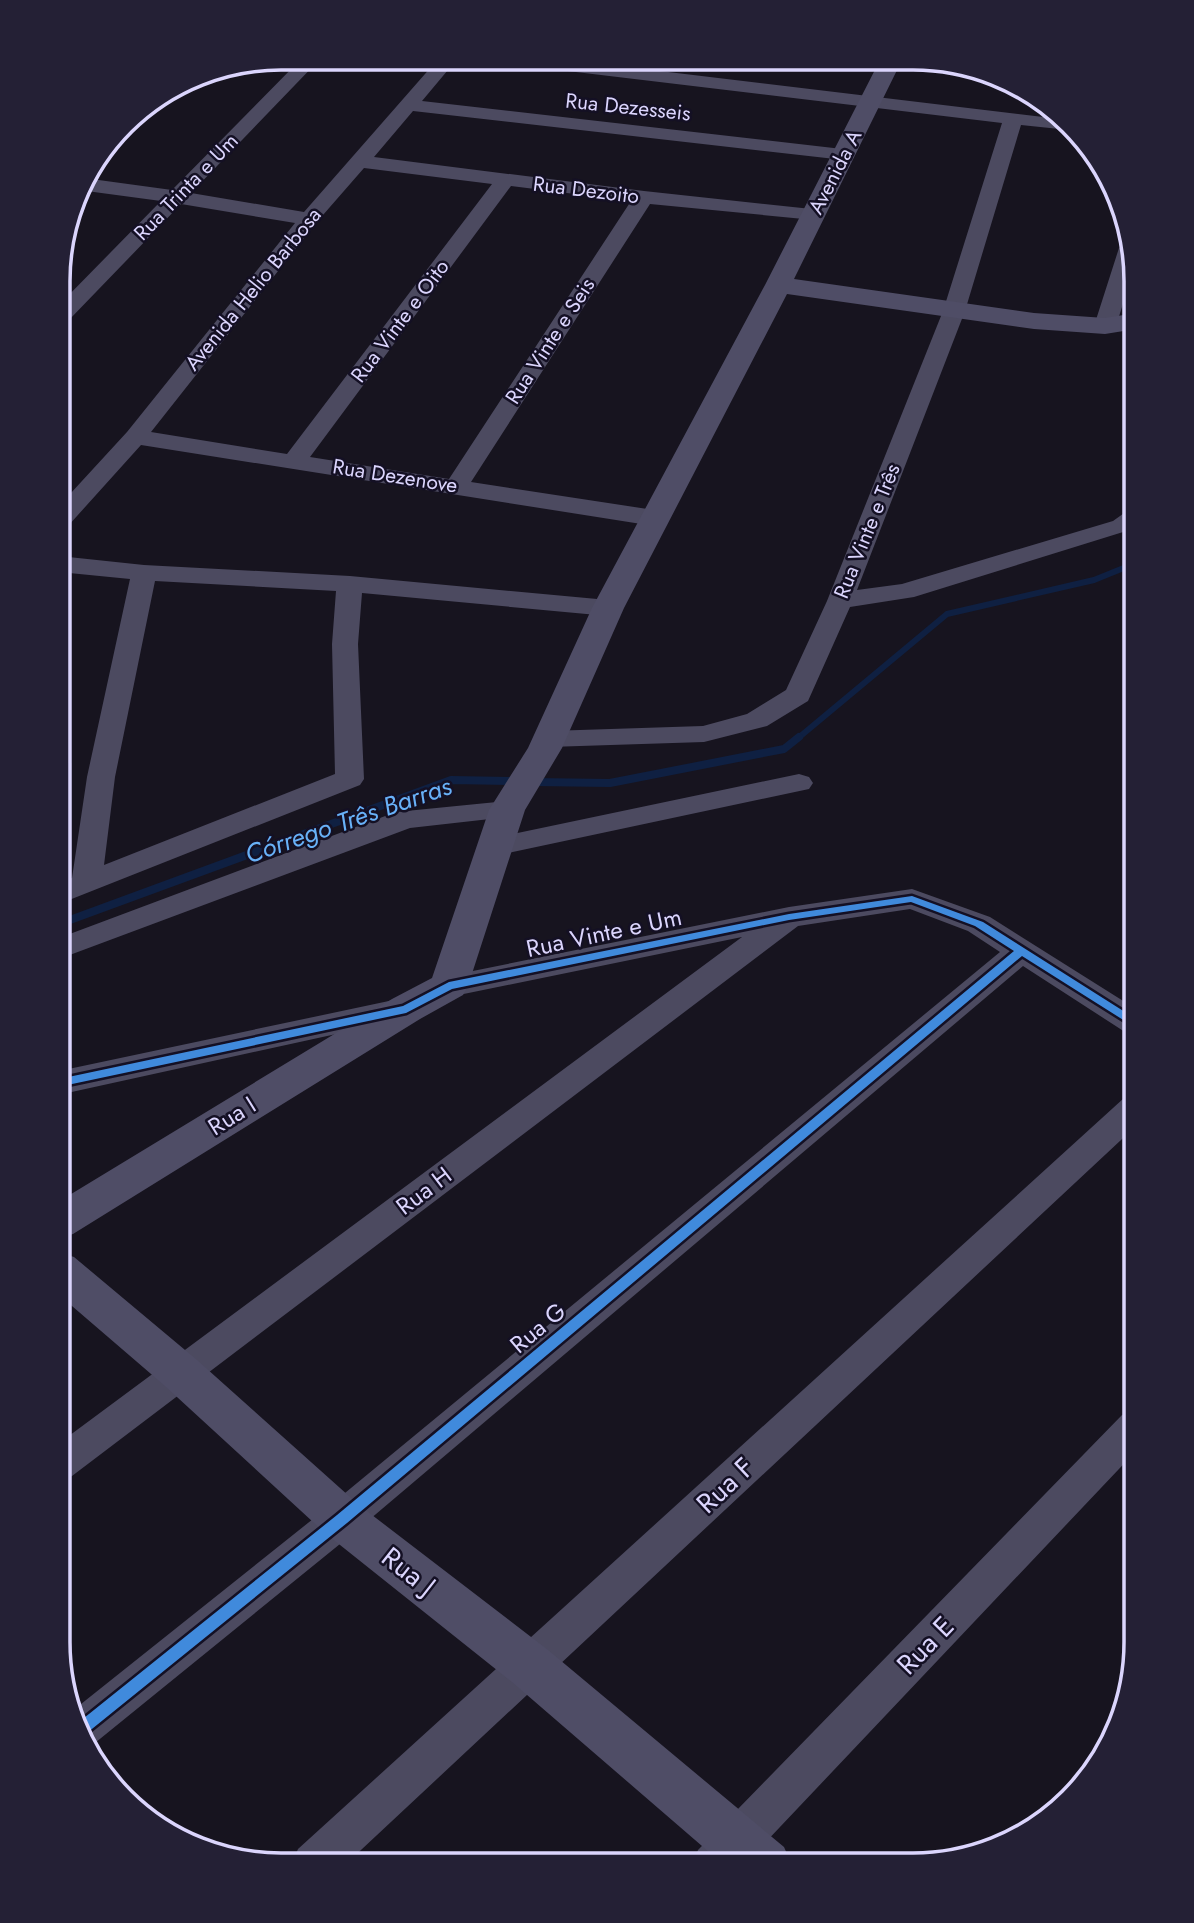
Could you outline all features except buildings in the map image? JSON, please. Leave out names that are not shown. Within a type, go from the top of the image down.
[{"type":"street","name":"Rua Trinta e Um","points":[[70,306],[300,70]]},
{"type":"street","name":"Avenida Helio Barbosa","points":[[70,505],[135,437],[309,219],[439,70]]},
{"type":"street","points":[[607,70],[1053,124]]},
{"type":"street","name":"Avenida A","points":[[778,285],[886,70]]},
{"type":"street","name":"Rua Dezesseis","points":[[408,105],[844,155]]},
{"type":"street","name":"Rua Vinte e Três","points":[[547,744],[704,734],[757,720],[798,695],[840,601],[954,311],[1013,120]]},
{"type":"street","name":"Rua Dezoito","points":[[359,161],[505,181],[814,214]]},
{"type":"street","name":"Rua Vinte e Oito","points":[[295,460],[505,181]]},
{"type":"street","points":[[93,186],[309,219]]},
{"type":"street","name":"Rua Vinte e Seis","points":[[456,486],[644,197]]},
{"type":"street","points":[[1105,326],[1124,267]]},
{"type":"street","points":[[449,986],[494,847],[513,801],[547,744],[608,608],[778,285],[1034,321],[1105,326],[1124,323]]},
{"type":"street","name":"Rua Dezenove","points":[[135,437],[654,518]]},
{"type":"street","points":[[840,601],[905,591],[1124,525]]},
{"type":"street","points":[[70,565],[145,573],[350,584],[608,608]]},
{"type":"street","points":[[86,883],[101,777],[145,573]]},
{"type":"street","points":[[70,890],[350,779],[345,644],[350,584]]},
{"type":"street","points":[[494,847],[799,783]]},
{"type":"street","points":[[70,945],[406,819],[513,801]]},
{"type":"street","name":"Rua Vinte e Um","points":[[70,1080],[407,1009],[449,986],[789,917],[912,899],[979,924],[1124,1016]]},
{"type":"street","name":"Rua H","points":[[70,1456],[789,917]]},
{"type":"street","name":"Rua G","points":[[87,1725],[342,1519],[1021,951]]},
{"type":"street","name":"Rua I","points":[[70,1216],[407,1009]]},
{"type":"street","name":"Rua F","points":[[326,1853],[1124,1117]]},
{"type":"street","name":"Rua J","points":[[70,1279],[181,1373],[342,1519],[530,1666],[736,1853]]},
{"type":"street","name":"Rua E","points":[[742,1853],[1124,1439]]},
{"type":"waterway","name":"Córrego Três Barras","points":[[797,739],[947,614],[1094,580],[1124,568]]},
{"type":"waterway","name":"Córrego Três Barras","points":[[533,782],[610,783],[784,749],[799,737]]},
{"type":"waterway","name":"Córrego Três Barras","points":[[70,920],[451,780],[517,781]]},
{"type":"cycle path","points":[[70,1080],[406,1009],[449,986],[789,917],[912,899],[979,924],[1124,1016]]},
{"type":"cycle path","points":[[87,1725],[342,1519],[1021,951]]}]
